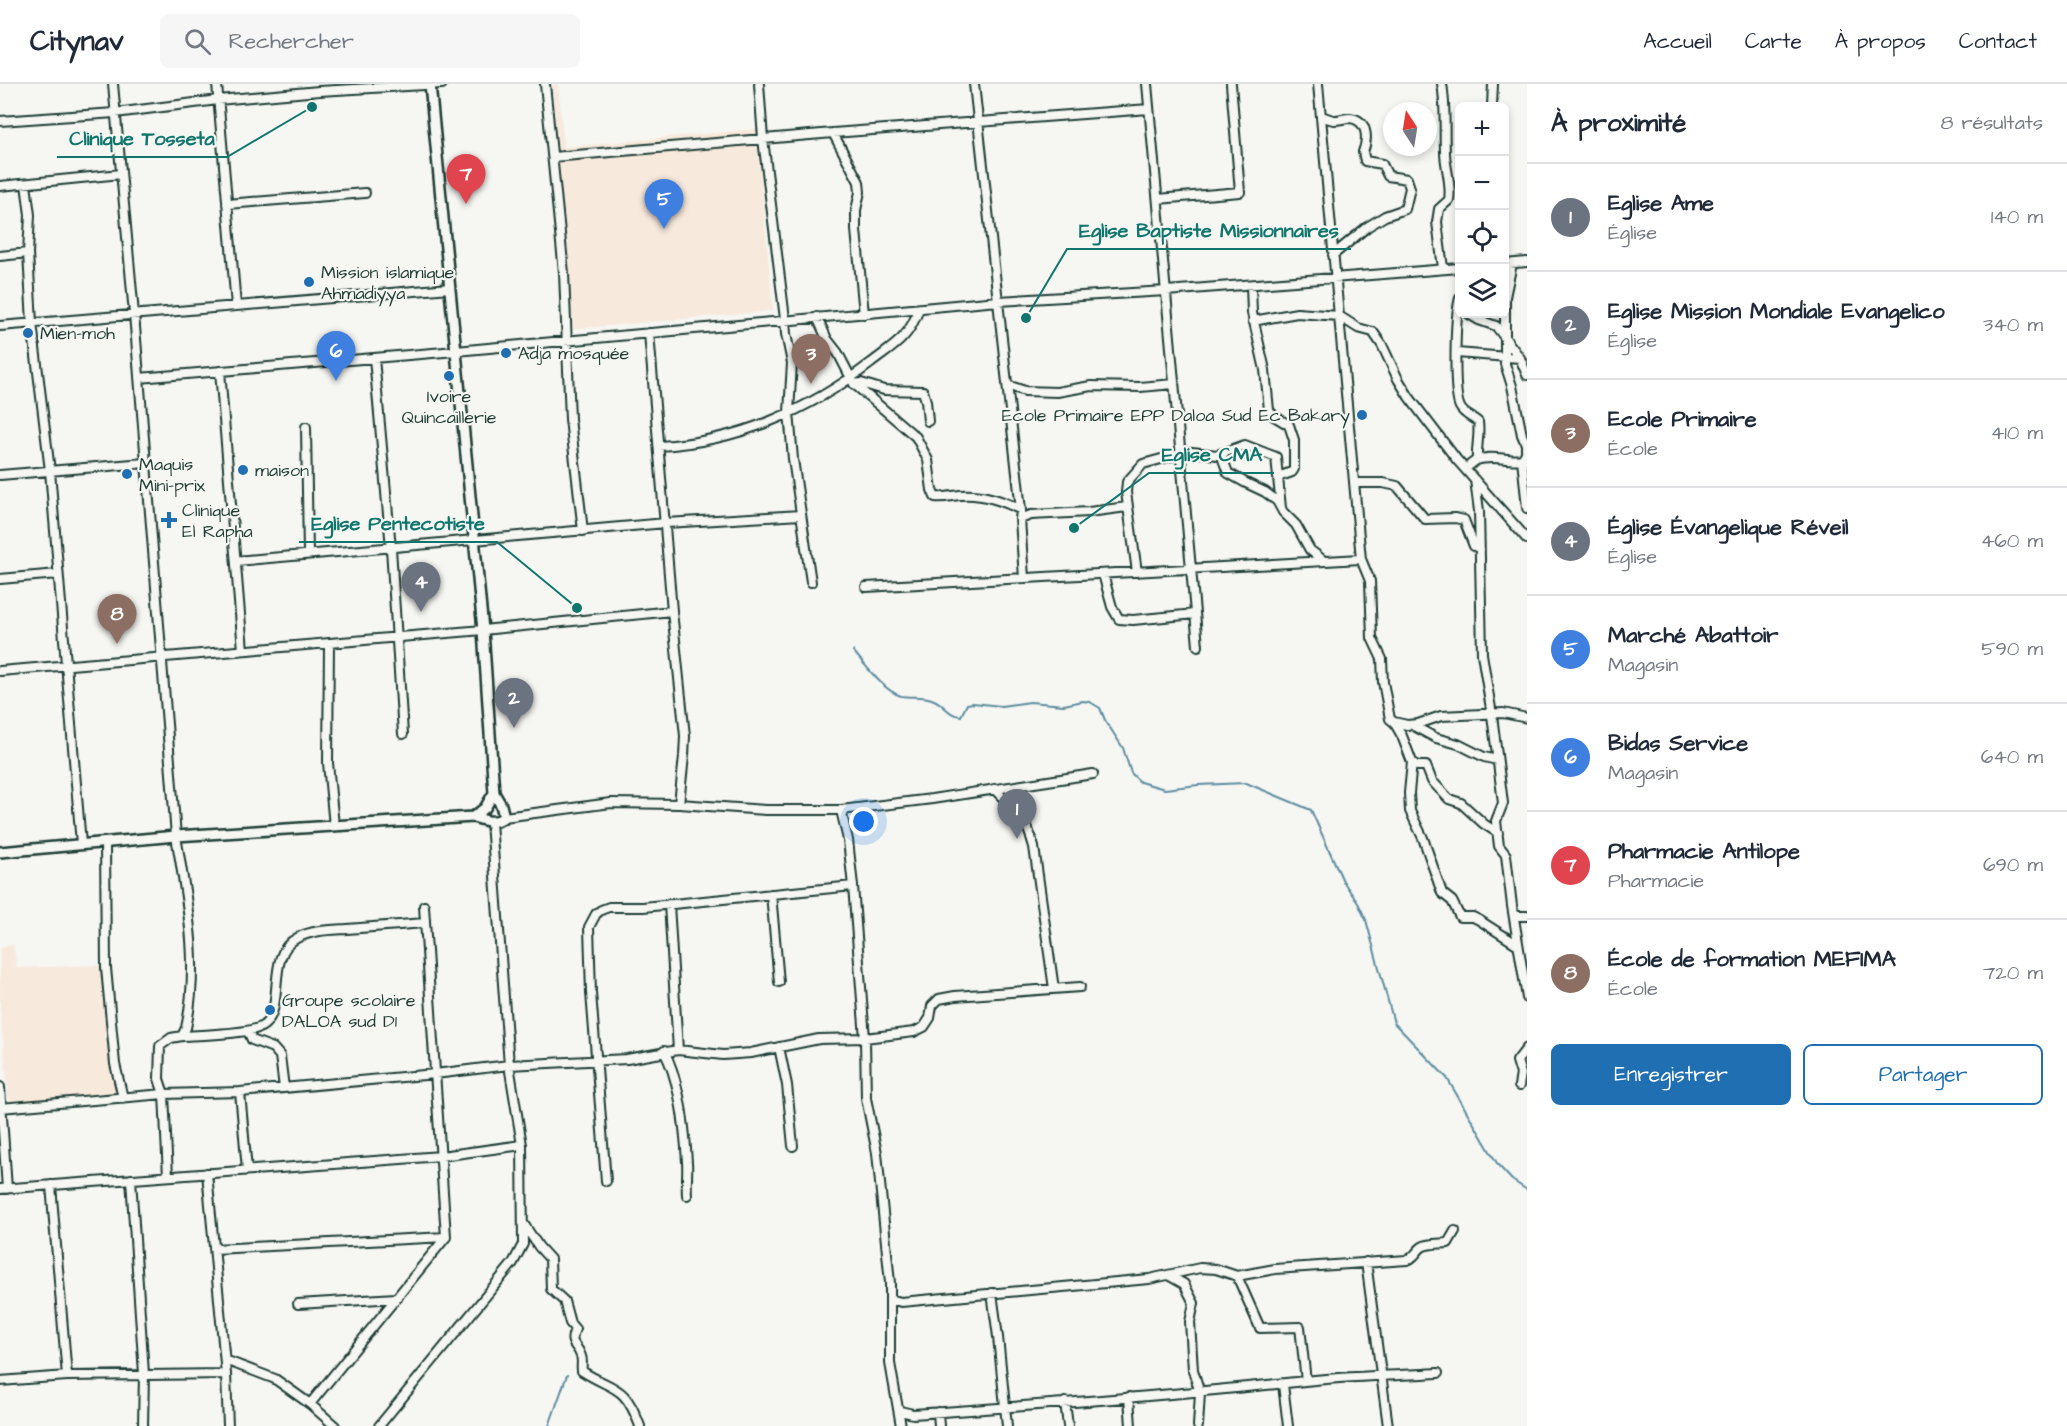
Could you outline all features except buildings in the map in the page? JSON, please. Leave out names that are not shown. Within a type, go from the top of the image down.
[{"type":"street","points":[[114,84],[176,836],[188,910],[194,973],[189,1014],[182,1036]]},
{"type":"street","points":[[217,84],[236,306]]},
{"type":"street","points":[[0,121],[115,113],[319,88],[442,84]]},
{"type":"street","points":[[545,84],[564,273],[570,419],[584,531]]},
{"type":"street","points":[[759,84],[763,139],[786,334],[792,363],[789,412],[811,582]]},
{"type":"street","points":[[974,84],[1021,510],[1024,578]]},
{"type":"street","points":[[1147,84],[1198,646]]},
{"type":"street","points":[[1158,199],[1240,192],[1231,84]]},
{"type":"street","points":[[1318,84],[1361,559],[1370,581],[1372,638],[1382,659],[1389,714],[1400,730],[1412,762],[1410,812],[1423,838],[1442,893],[1452,901],[1460,917],[1473,917],[1518,945]]},
{"type":"street","points":[[1442,84],[1445,100],[1445,160],[1450,189],[1449,200],[1440,209],[1437,222],[1443,268]]},
{"type":"street","points":[[1492,102],[1493,84]]},
{"type":"street","points":[[430,85],[483,630],[494,793],[501,805],[504,817]]},
{"type":"street","points":[[553,157],[1149,109]]},
{"type":"street","points":[[1321,116],[1334,120],[1350,118],[1359,120],[1366,139],[1363,152],[1365,161],[1382,164],[1388,176],[1407,179],[1410,188],[1406,209],[1377,221],[1334,255]]},
{"type":"street","points":[[833,133],[859,182],[856,230],[864,314]]},
{"type":"street","points":[[0,186],[121,174]]},
{"type":"street","points":[[26,184],[30,215],[28,253],[32,323],[50,471],[81,844]]},
{"type":"street","points":[[227,204],[365,193]]},
{"type":"street","points":[[0,256],[28,253]]},
{"type":"street","points":[[1509,264],[1527,262]]},
{"type":"street","points":[[139,378],[998,301],[1251,285],[1455,268]]},
{"type":"street","points":[[1251,285],[1253,321],[1265,370],[1269,411],[1289,425],[1294,440],[1294,468],[1292,472],[1278,477]]},
{"type":"street","points":[[0,326],[450,288]]},
{"type":"street","points":[[659,446],[728,436],[769,422],[817,400],[852,381],[902,340],[914,323],[919,309]]},
{"type":"street","points":[[1253,321],[1297,313],[1339,316],[1358,328],[1376,335],[1409,397],[1475,480],[1527,538]]},
{"type":"street","points":[[817,317],[852,381],[916,436],[928,460],[935,497],[961,495],[986,497],[1003,501],[1021,510]]},
{"type":"street","points":[[1457,318],[1455,333],[1457,399],[1461,411],[1478,422],[1478,460]]},
{"type":"street","points":[[1476,318],[1493,324],[1520,358],[1527,375]]},
{"type":"street","points":[[1505,318],[1506,371],[1512,386],[1519,425],[1526,444],[1527,508]]},
{"type":"street","points":[[649,333],[672,611],[685,736],[679,804]]},
{"type":"street","points":[[1457,353],[1520,358]]},
{"type":"street","points":[[374,358],[398,637],[403,734]]},
{"type":"street","points":[[220,371],[243,650]]},
{"type":"street","points":[[852,381],[884,390],[920,390],[924,394],[928,421]]},
{"type":"street","points":[[1008,387],[1025,391],[1057,392],[1091,386],[1140,387],[1174,384]]},
{"type":"street","points":[[306,427],[308,554]]},
{"type":"street","points":[[1137,572],[1126,486],[1137,469],[1150,461],[1192,452],[1221,454],[1245,445],[1274,455],[1277,460],[1281,508]]},
{"type":"street","points":[[1221,454],[1228,472],[1240,481],[1265,492],[1296,525],[1310,550],[1324,561]]},
{"type":"street","points":[[1466,469],[1478,460],[1499,458],[1516,461],[1525,459]]},
{"type":"street","points":[[0,475],[145,463]]},
{"type":"street","points":[[1475,480],[1479,511],[1482,654],[1503,803],[1496,821],[1499,846],[1506,855],[1527,998]]},
{"type":"street","points":[[1354,483],[1383,483],[1397,486],[1425,519],[1464,520],[1474,546],[1479,548]]},
{"type":"street","points":[[1020,519],[1031,515],[1089,512],[1127,507]]},
{"type":"street","points":[[236,561],[666,523],[801,515]]},
{"type":"street","points":[[866,587],[1361,559]]},
{"type":"street","points":[[0,579],[58,574]]},
{"type":"street","points":[[1103,574],[1112,606],[1119,619],[1133,620],[1196,614]]},
{"type":"street","points":[[0,671],[483,630],[672,611]]},
{"type":"street","points":[[329,643],[328,763],[334,826]]},
{"type":"street","points":[[1412,725],[1441,716],[1505,713],[1527,718]]},
{"type":"street","points":[[1394,722],[1412,725],[1436,738],[1458,744],[1484,757],[1497,760]]},
{"type":"street","points":[[1412,762],[1417,766],[1426,766],[1432,781],[1449,799],[1463,804],[1484,824],[1498,833]]},
{"type":"street","points":[[0,852],[176,836],[473,817],[491,822],[499,821],[504,817],[611,803],[679,804],[766,810],[841,810],[1093,774]]},
{"type":"street","points":[[994,789],[1024,818],[1029,826],[1054,989]]},
{"type":"street","points":[[473,817],[485,808],[494,793]]},
{"type":"street","points":[[841,810],[848,840],[853,886],[865,1038],[866,1098],[877,1153],[890,1299],[890,1363],[901,1426]]},
{"type":"street","points":[[379,1426],[513,1263],[523,1244],[522,1145],[508,1065],[491,822]]},
{"type":"street","points":[[105,842],[107,979],[115,1064],[123,1098]]},
{"type":"street","points":[[606,1181],[589,927],[596,914],[609,907],[669,904],[853,886]]},
{"type":"street","points":[[771,894],[779,982]]},
{"type":"street","points":[[669,904],[678,1050]]},
{"type":"street","points":[[310,1404],[446,1237],[424,906]]},
{"type":"street","points":[[1514,916],[1527,916]]},
{"type":"street","points":[[168,1176],[164,1094],[159,1079],[160,1046],[171,1038],[248,1031],[263,1026],[271,1016],[281,954],[296,938],[315,932],[425,923]]},
{"type":"street","points":[[1,1108],[164,1094],[240,1092],[508,1065],[627,1059],[664,1051],[735,1055],[819,1039],[865,1038],[914,1032],[924,1027],[930,1018],[932,1006],[939,999],[1080,987]]},
{"type":"street","points":[[248,1031],[252,1040],[273,1048],[280,1056],[284,1088]]},
{"type":"street","points":[[779,1047],[786,1077],[793,1146]]},
{"type":"street","points":[[1520,1086],[1521,1074],[1517,1061],[1527,1048]]},
{"type":"street","points":[[664,1051],[674,1076],[683,1120],[688,1164],[687,1195]]},
{"type":"street","points":[[0,1087],[4,1189],[441,1156],[522,1145]]},
{"type":"street","points":[[240,1092],[247,1170]]},
{"type":"street","points":[[207,1173],[225,1360],[228,1426]]},
{"type":"street","points":[[130,1179],[144,1374],[143,1426]]},
{"type":"street","points":[[51,1185],[67,1376]]},
{"type":"street","points":[[523,1223],[539,1247],[550,1258],[551,1289],[564,1301],[570,1323],[575,1329],[572,1342],[579,1351],[582,1371],[620,1390],[631,1404],[640,1426]]},
{"type":"street","points":[[890,1299],[901,1302],[1087,1285],[1168,1275],[1200,1268],[1216,1269],[1237,1275],[1275,1269],[1411,1260],[1425,1245],[1448,1243],[1455,1231]]},
{"type":"street","points":[[214,1249],[446,1237]]},
{"type":"street","points":[[1366,1262],[1388,1426]]},
{"type":"street","points":[[1168,1275],[1184,1284],[1194,1303],[1190,1322],[1193,1370],[1200,1393],[1198,1426]]},
{"type":"street","points":[[1237,1275],[1260,1328],[1300,1327],[1306,1381]]},
{"type":"street","points":[[992,1293],[1006,1426]]},
{"type":"street","points":[[298,1304],[396,1298]]},
{"type":"street","points":[[225,1360],[275,1379],[310,1404],[335,1426]]},
{"type":"street","points":[[900,1411],[913,1414],[1004,1408],[1200,1393],[1306,1381],[1438,1373]]},
{"type":"street","points":[[0,1381],[67,1376],[226,1374]]},
{"type":"street","points":[[1283,1385],[1288,1426]]},
{"type":"street","points":[[1129,1397],[1131,1426]]},
{"type":"street","points":[[1065,1402],[1068,1426]]},
{"type":"street","points":[[938,1412],[939,1426]]},
{"type":"shaded area","points":[[558,84],[564,147],[756,129],[773,311],[573,329],[552,85]]},
{"type":"shaded area","points":[[13,944],[17,968],[103,965],[115,1092],[9,1103],[0,1009],[0,949]]},
{"type":"waterway","points":[[853,651],[881,683],[894,693],[901,696],[930,698],[950,712],[961,716],[967,704],[973,703],[1001,706],[1030,702],[1064,705],[1090,702],[1100,708],[1123,748],[1131,773],[1140,782],[1165,789],[1246,783],[1311,810],[1343,881],[1366,920],[1394,1023],[1447,1078],[1498,1165],[1512,1180],[1527,1190]]},
{"type":"waterway","points":[[549,1426],[567,1375]]},
{"type":"place","name":"Clinique Tosseta","points":[[312,107]]},
{"type":"place","name":"Pharmacie Antilope","points":[[466,204]]},
{"type":"place","name":"Marché Abattoir","points":[[664,229]]},
{"type":"place","name":"Mission islamique Ahmadiyya","points":[[309,282]]},
{"type":"place","name":"Eglise Baptiste Missionnaires","points":[[1026,318]]},
{"type":"place","name":"Mien-moh","points":[[28,333]]},
{"type":"place","name":"Adja mosquée","points":[[506,353]]},
{"type":"place","name":"Ivoire Quincaillerie","points":[[449,376]]},
{"type":"place","name":"Bidas Service","points":[[336,381]]},
{"type":"place","name":"Ecole Primaire","points":[[811,384]]},
{"type":"place","name":"Ecole Primaire EPP Daloa Sud Ec Bakary","points":[[1362,415]]},
{"type":"place","name":"maison","points":[[243,470]]},
{"type":"place","name":"Maquis Mini-prix","points":[[127,474]]},
{"type":"place","name":"Clinique El Rapha","points":[[169,520]]},
{"type":"place","name":"Eglise CMA","points":[[1074,528]]},
{"type":"place","name":"Eglise Pentecotiste","points":[[577,608]]},
{"type":"place","name":"Église Évangelique Réveil","points":[[421,612]]},
{"type":"place","name":"École de formation MEFIMA","points":[[117,644]]},
{"type":"place","name":"Eglise Mission Mondiale Evangelico","points":[[514,728]]},
{"type":"place","name":"Eglise Ame","points":[[1017,839]]},
{"type":"place","name":"Groupe scolaire DALOA sud D1","points":[[270,1010]]}]
